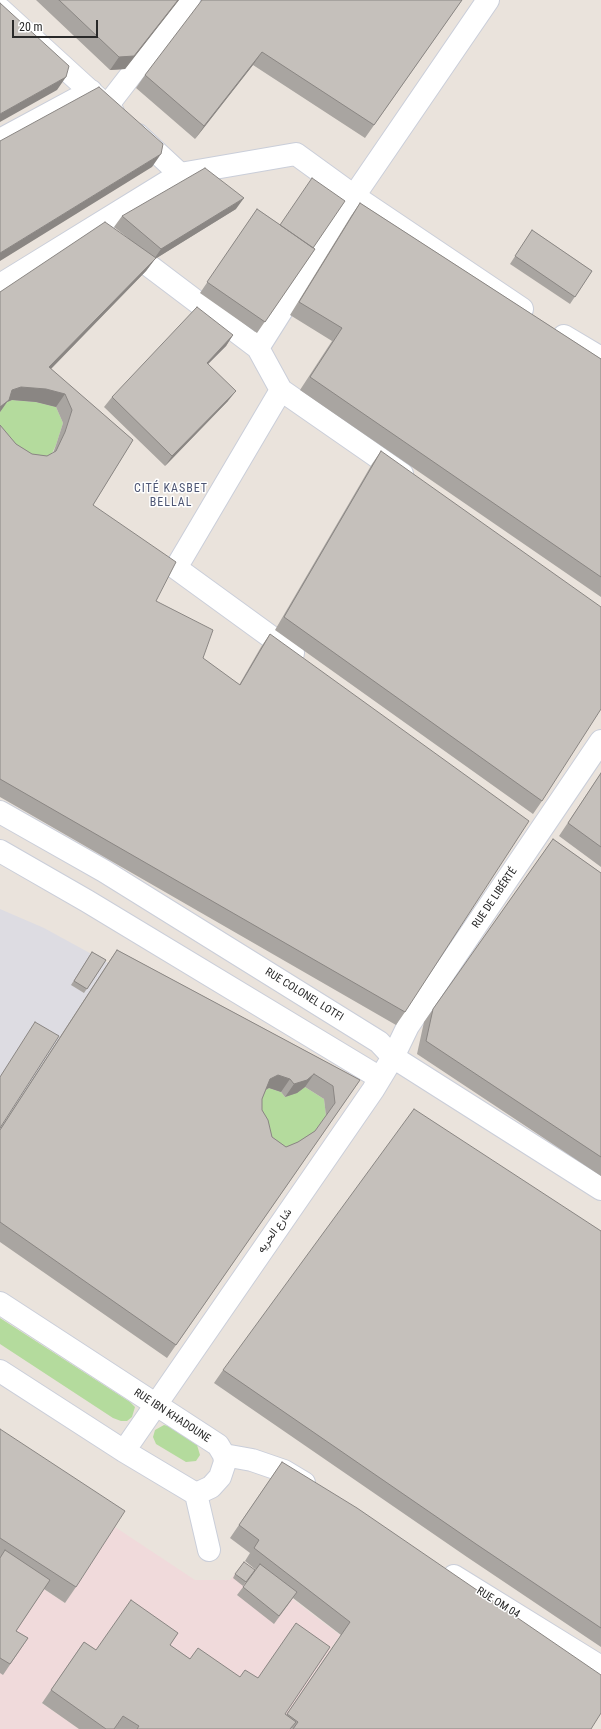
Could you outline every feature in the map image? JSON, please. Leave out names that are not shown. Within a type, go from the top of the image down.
[{"type":"street","points":[[106,106],[189,0]]},
{"type":"street","points":[[258,348],[354,196],[488,0]]},
{"type":"street","points":[[0,9],[180,174]]},
{"type":"street","points":[[0,140],[91,91]]},
{"type":"street","points":[[0,285],[180,174],[296,154],[354,196],[543,322],[601,358]]},
{"type":"street","points":[[96,226],[258,348],[281,390],[418,486]]},
{"type":"street","points":[[281,390],[176,568],[310,665]]},
{"type":"street","name":"RUE DE LIBÉRTÉ","points":[[393,1057],[408,1026],[533,827],[601,741]]},
{"type":"street","name":"RUE COLONEL LOTFI","points":[[0,812],[104,871],[379,1042],[393,1057],[601,1189]]},
{"type":"street","points":[[533,827],[558,845]]},
{"type":"street","points":[[0,851],[87,901],[380,1078]]},
{"type":"street","points":[[87,901],[104,871]]},
{"type":"street","name":"شارع الحريه","points":[[124,1451],[393,1057]]},
{"type":"street","name":"RUE IBN KHADOUNE","points":[[0,1303],[218,1445],[224,1455]]},
{"type":"street","points":[[0,1371],[124,1451],[196,1494],[209,1550]]},
{"type":"street","points":[[196,1494],[211,1487],[220,1477],[225,1462],[224,1455],[252,1460],[284,1471],[318,1492]]},
{"type":"street","name":"RUE OM 04","points":[[439,1567],[601,1667]]},
{"type":"shaded area","points":[[0,909],[44,928],[108,963],[0,1129]]},
{"type":"shaded area","points":[[115,1527],[195,1580],[230,1580],[244,1562],[340,1635],[278,1727],[249,1691],[87,1663],[42,1703],[79,1729],[0,1729],[0,1673],[9,1642],[0,1561],[65,1603]]},
{"type":"green space","points":[[12,400],[36,402],[56,407],[63,423],[56,445],[47,464],[0,448],[0,412],[3,403]]},
{"type":"green space","points":[[305,1087],[324,1099],[326,1116],[306,1144],[289,1155],[263,1150],[261,1092],[269,1088],[281,1092],[285,1097]]},
{"type":"green space","points":[[0,1318],[130,1402],[135,1407],[132,1417],[127,1421],[121,1421],[113,1418],[0,1344]]},
{"type":"green space","points":[[164,1425],[168,1426],[197,1445],[200,1455],[196,1461],[186,1462],[156,1444],[153,1437],[155,1430]]},
{"type":"building","points":[[59,0],[178,0],[134,56],[119,57]]},
{"type":"building","points":[[202,0],[462,0],[374,125],[262,52],[204,126],[145,75]]},
{"type":"building","points":[[0,3],[69,66],[66,77],[0,114]]},
{"type":"building","points":[[99,87],[163,144],[161,154],[0,253],[0,141]]},
{"type":"building","points":[[205,168],[244,198],[161,249],[122,216]]},
{"type":"building","points":[[312,178],[345,201],[313,248],[280,225]]},
{"type":"building","points":[[360,203],[601,359],[601,577],[310,377],[342,328],[299,302]]},
{"type":"building","points":[[257,209],[315,249],[265,322],[207,282]]},
{"type":"building","points":[[105,222],[156,258],[49,367],[133,440],[93,505],[176,562],[156,601],[213,630],[203,658],[240,685],[270,634],[529,821],[405,1012],[0,779],[0,425],[16,444],[32,454],[47,456],[56,451],[65,432],[72,410],[65,394],[46,389],[21,387],[12,390],[9,400],[0,407],[0,292]]},
{"type":"building","points":[[532,230],[592,271],[575,297],[515,256]]},
{"type":"building","points":[[197,307],[233,335],[207,363],[236,391],[172,456],[112,397]]},
{"type":"building","points":[[381,451],[601,607],[601,709],[542,801],[284,617]]},
{"type":"building","points":[[601,773],[601,847],[568,823]]},
{"type":"building","points":[[553,839],[601,873],[601,1157],[426,1041],[433,1009]]},
{"type":"building","points":[[117,950],[360,1080],[176,1345],[0,1222],[0,1130]],"holes":[[[314,1074],[333,1086],[335,1103],[315,1131],[298,1142],[286,1147],[272,1137],[268,1120],[262,1110],[262,1099],[270,1079],[278,1075],[290,1079],[294,1084],[307,1080]]]},
{"type":"building","points":[[92,952],[106,960],[87,989],[74,981]]},
{"type":"building","points":[[35,1022],[59,1036],[0,1128],[0,1077]]},
{"type":"building","points":[[414,1109],[601,1231],[601,1628],[223,1370]]},
{"type":"building","points":[[0,1429],[125,1511],[76,1587],[0,1538]]},
{"type":"building","points":[[282,1462],[357,1508],[601,1675],[601,1713],[591,1729],[293,1729],[298,1722],[287,1714],[350,1622],[254,1548],[259,1540],[239,1525]]},
{"type":"building","points":[[5,1550],[50,1580],[16,1631],[28,1638],[10,1664],[0,1658],[0,1558]]},
{"type":"building","points":[[244,1562],[255,1570],[246,1582],[235,1574]]},
{"type":"building","points":[[260,1564],[297,1592],[279,1616],[243,1587]]},
{"type":"building","points":[[131,1600],[178,1633],[170,1645],[190,1659],[198,1648],[240,1677],[245,1670],[258,1678],[296,1623],[330,1647],[285,1714],[296,1722],[290,1729],[137,1729],[139,1726],[123,1716],[114,1729],[106,1729],[51,1690],[84,1642],[96,1650]]},
{"type":"district","name":"CITÉ KASBET BELLAL","points":[[171,496]]}]
